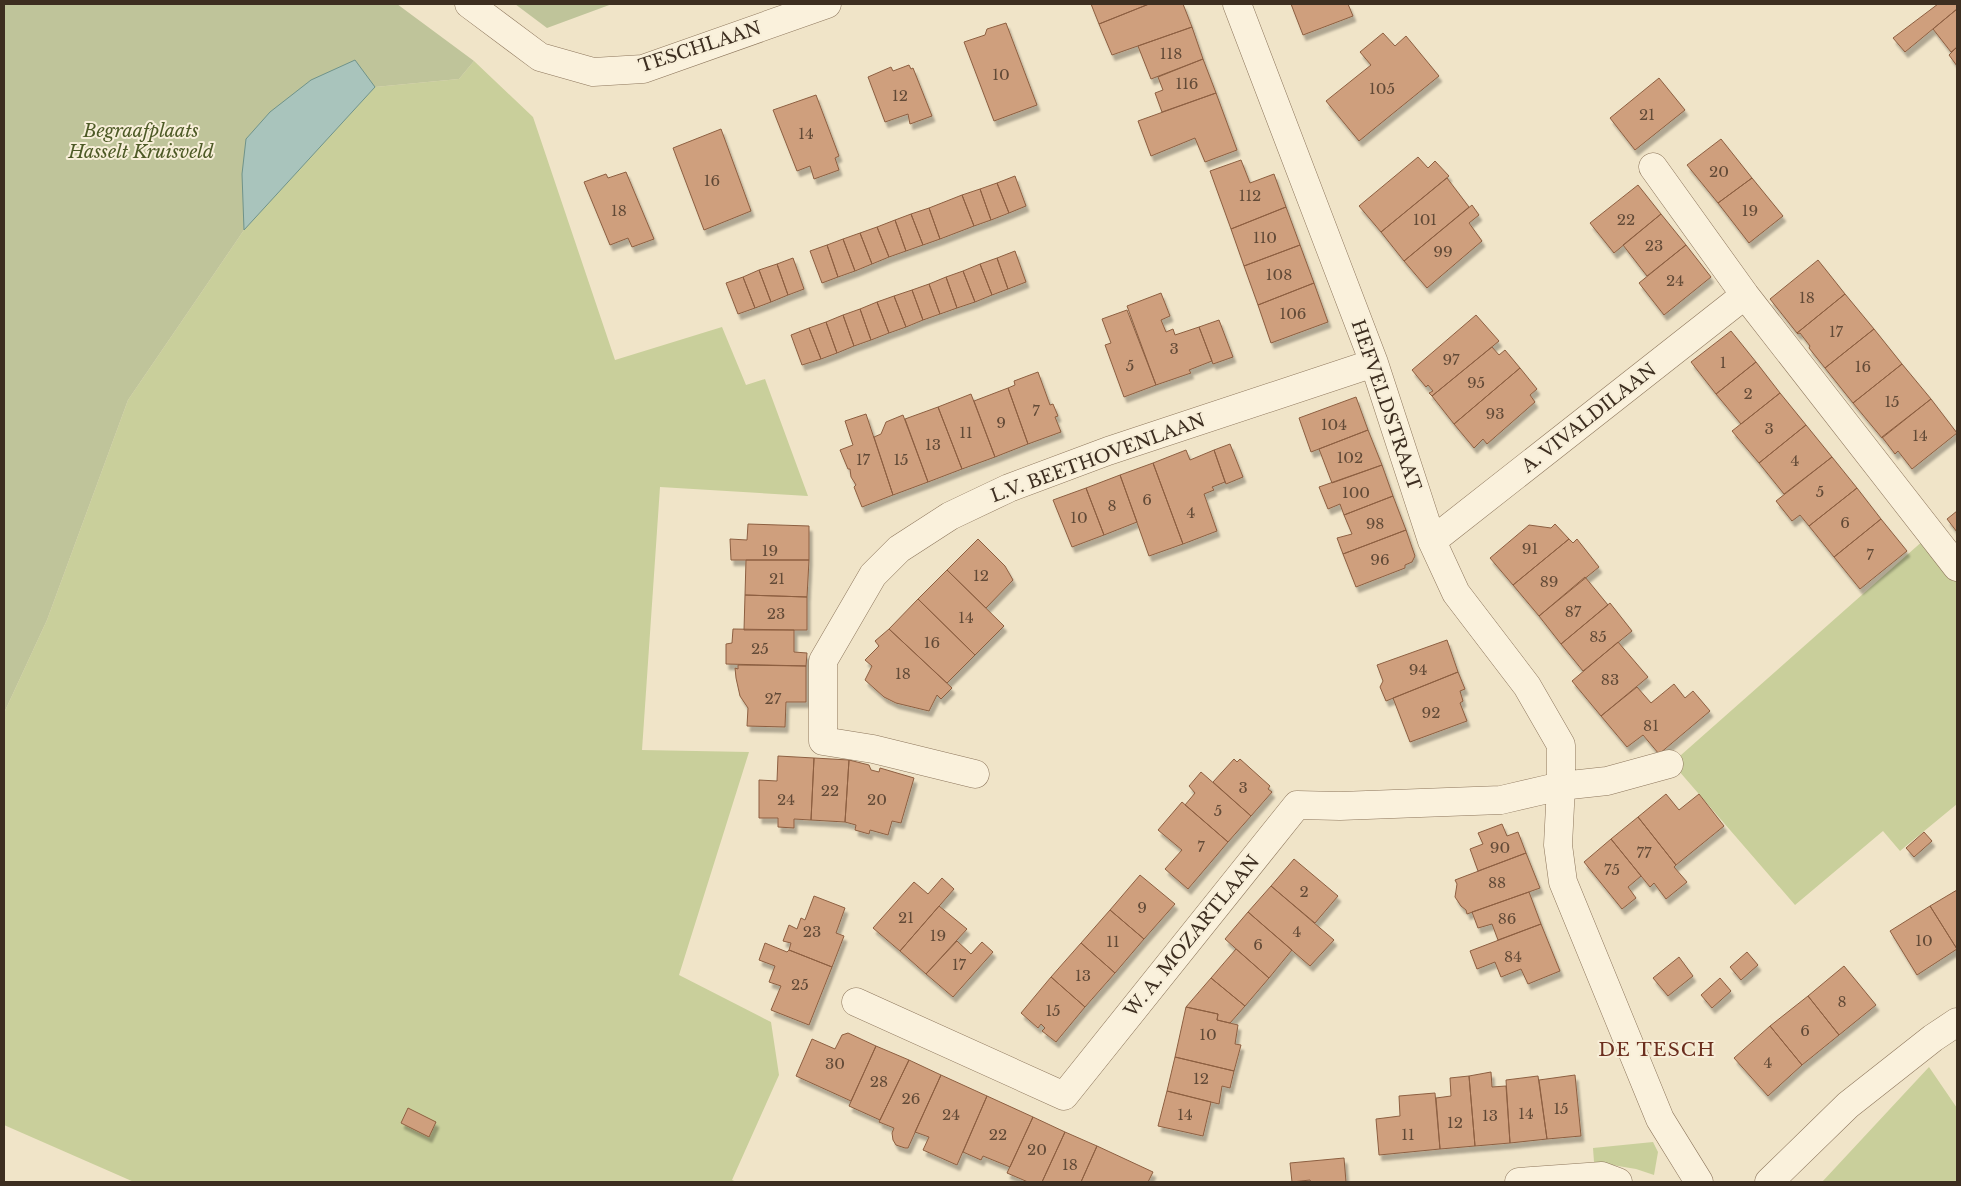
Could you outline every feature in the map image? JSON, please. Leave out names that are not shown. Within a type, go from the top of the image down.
[{"type":"street","name":"TESCHLAAN","points":[[469,4],[540,57],[593,72],[643,69],[827,4]]},
{"type":"street","name":"HEFVELDSTRAAT","points":[[1237,4],[1374,363],[1432,542],[1456,593],[1527,686],[1561,745],[1562,786],[1558,845],[1563,882],[1660,1119],[1699,1182]]},
{"type":"street","points":[[1653,167],[1745,295],[1957,567]]},
{"type":"street","name":"A. VIVALDILAAN","points":[[1432,542],[1745,295]]},
{"type":"street","name":"L.V. BEETHOVENLAAN","points":[[975,774],[873,749],[823,742],[823,661],[873,575],[899,549],[950,516],[1009,488],[1108,451],[1374,363]]},
{"type":"street","points":[[1562,786],[1607,781],[1669,764]]},
{"type":"street","name":"W. A. MOZARTLAAN","points":[[856,1002],[1064,1096],[1297,805],[1340,806],[1501,800],[1562,786]]},
{"type":"street","points":[[1769,1182],[1848,1105],[1933,1038],[1957,1022]]},
{"type":"street","points":[[1519,1182],[1602,1176],[1618,1182]]},
{"type":"green space","name":"Begraafplaats Hasselt Kruisveld","points":[[4,4],[397,4],[474,61],[459,79],[375,87],[244,230],[128,400],[47,620],[4,713]]},
{"type":"green space","points":[[515,4],[612,4],[547,28]]},
{"type":"green space","points":[[474,61],[533,117],[615,360],[722,327],[746,385],[765,379],[808,496],[660,487],[642,750],[749,752],[679,975],[771,1022],[779,1075],[732,1180],[737,1182],[134,1182],[4,1125],[4,713],[47,620],[128,400],[244,230],[375,87],[459,79]]},
{"type":"green space","points":[[1925,539],[1957,582],[1957,804],[1900,851],[1883,831],[1795,905],[1672,763]]},
{"type":"green space","points":[[1929,1067],[1957,1108],[1957,1182],[1822,1182]]},
{"type":"green space","points":[[1653,1142],[1658,1152],[1654,1175],[1636,1169],[1594,1162],[1593,1148]]},
{"type":"water","points":[[355,60],[375,87],[244,230],[242,174],[246,139],[270,112],[311,80]]},
{"type":"building","points":[[1091,4],[1149,4],[1099,24]]},
{"type":"building","points":[[1149,4],[1183,4],[1192,27],[1112,55],[1099,24]]},
{"type":"building","points":[[1291,4],[1348,4],[1353,16],[1303,35]]},
{"type":"building","points":[[1938,4],[1957,4],[1957,9],[1905,52],[1893,38]]},
{"type":"building","points":[[1957,9],[1957,47],[1951,52],[1933,29]]},
{"type":"building","points":[[1006,23],[1037,105],[994,121],[964,42],[985,35],[987,29]]},
{"type":"building","points":[[1192,27],[1203,59],[1151,79],[1138,46]]},
{"type":"building","points":[[1383,33],[1395,46],[1406,36],[1439,76],[1359,141],[1326,101],[1371,65],[1360,52]]},
{"type":"building","points":[[1957,47],[1957,66],[1949,55]]},
{"type":"building","points":[[1203,59],[1216,93],[1162,112],[1155,93],[1163,90],[1158,77]]},
{"type":"building","points":[[909,65],[911,69],[913,68],[932,116],[910,124],[908,114],[885,122],[868,77],[891,67],[893,71]]},
{"type":"building","points":[[1659,78],[1685,110],[1635,150],[1610,118]]},
{"type":"building","points":[[1216,93],[1237,150],[1205,162],[1195,138],[1151,156],[1138,121]]},
{"type":"building","points":[[816,95],[839,156],[835,158],[839,170],[814,179],[810,166],[797,171],[773,110]]},
{"type":"building","points":[[721,129],[751,211],[704,230],[673,148]]},
{"type":"building","points":[[1721,139],[1752,178],[1718,203],[1687,165]]},
{"type":"building","points":[[1418,157],[1428,168],[1435,161],[1449,176],[1381,232],[1359,206]]},
{"type":"building","points":[[1241,160],[1250,183],[1274,174],[1286,207],[1231,229],[1210,171]]},
{"type":"building","points":[[626,172],[654,239],[632,247],[628,238],[610,245],[584,182],[606,174],[608,178]]},
{"type":"building","points":[[1015,176],[1026,206],[1009,213],[997,183]]},
{"type":"building","points":[[1447,178],[1469,207],[1404,261],[1381,232]]},
{"type":"building","points":[[1752,178],[1783,216],[1749,243],[1718,203]]},
{"type":"building","points":[[997,183],[1009,213],[991,220],[980,189]]},
{"type":"building","points":[[1638,185],[1661,214],[1614,253],[1590,223]]},
{"type":"building","points":[[980,189],[991,220],[974,226],[962,195]]},
{"type":"building","points":[[962,195],[974,226],[940,239],[929,208]]},
{"type":"building","points":[[1472,205],[1479,215],[1469,223],[1482,241],[1427,288],[1404,261]]},
{"type":"building","points":[[1286,207],[1300,245],[1244,266],[1231,229]]},
{"type":"building","points":[[929,208],[940,239],[923,245],[911,214]]},
{"type":"building","points":[[911,214],[923,245],[906,251],[895,220]]},
{"type":"building","points":[[1661,214],[1686,245],[1647,276],[1623,245]]},
{"type":"building","points":[[895,220],[906,251],[889,257],[877,227]]},
{"type":"building","points":[[877,227],[889,257],[872,264],[860,233]]},
{"type":"building","points":[[860,233],[872,264],[855,271],[843,239]]},
{"type":"building","points":[[843,239],[855,271],[838,277],[827,245]]},
{"type":"building","points":[[827,245],[838,277],[822,283],[810,251]]},
{"type":"building","points":[[1300,245],[1314,283],[1258,305],[1244,266]]},
{"type":"building","points":[[1686,245],[1711,277],[1664,315],[1639,283]]},
{"type":"building","points":[[1015,251],[1026,282],[1008,289],[997,258]]},
{"type":"building","points":[[793,258],[804,289],[788,295],[777,264]]},
{"type":"building","points":[[997,258],[1008,289],[992,295],[980,264]]},
{"type":"building","points":[[1818,260],[1845,294],[1797,333],[1770,299]]},
{"type":"building","points":[[777,264],[788,295],[771,302],[759,270]]},
{"type":"building","points":[[980,264],[992,295],[975,302],[963,271]]},
{"type":"building","points":[[759,270],[771,302],[755,308],[743,277]]},
{"type":"building","points":[[963,271],[975,302],[957,308],[946,277]]},
{"type":"building","points":[[743,277],[755,308],[738,314],[726,283]]},
{"type":"building","points":[[946,277],[957,308],[940,314],[929,284]]},
{"type":"building","points":[[1314,283],[1328,322],[1271,343],[1258,305]]},
{"type":"building","points":[[929,284],[940,314],[923,320],[912,290]]},
{"type":"building","points":[[912,290],[923,320],[906,327],[894,296]]},
{"type":"building","points":[[1161,293],[1170,316],[1161,320],[1166,332],[1173,329],[1175,335],[1199,327],[1212,361],[1189,370],[1191,373],[1156,385],[1127,306]]},
{"type":"building","points":[[1845,294],[1874,329],[1825,368],[1800,333],[1797,333]]},
{"type":"building","points":[[894,296],[906,327],[889,333],[877,302]]},
{"type":"building","points":[[877,302],[889,333],[871,340],[860,309]]},
{"type":"building","points":[[860,309],[871,340],[854,346],[843,315]]},
{"type":"building","points":[[1127,310],[1156,385],[1124,397],[1105,345],[1111,343],[1102,319]]},
{"type":"building","points":[[843,315],[854,346],[837,353],[826,322]]},
{"type":"building","points":[[1476,315],[1499,341],[1432,396],[1429,393],[1433,391],[1428,385],[1426,387],[1412,370]]},
{"type":"building","points":[[1219,320],[1233,357],[1213,364],[1199,327]]},
{"type":"building","points":[[826,322],[837,353],[821,359],[809,328]]},
{"type":"building","points":[[809,328],[821,359],[802,365],[791,335]]},
{"type":"building","points":[[1874,329],[1902,364],[1853,403],[1825,368]]},
{"type":"building","points":[[1731,331],[1756,362],[1716,394],[1691,362]]},
{"type":"building","points":[[1492,347],[1499,355],[1505,350],[1520,368],[1454,424],[1432,396]]},
{"type":"building","points":[[1756,362],[1780,393],[1741,424],[1716,394]]},
{"type":"building","points":[[1902,364],[1931,399],[1882,438],[1853,403]]},
{"type":"building","points":[[1520,368],[1537,389],[1530,395],[1535,402],[1487,444],[1483,439],[1474,448],[1454,424]]},
{"type":"building","points":[[1038,372],[1050,405],[1053,404],[1058,416],[1055,417],[1061,432],[1028,444],[1008,388],[1015,385],[1014,381]]},
{"type":"building","points":[[1008,388],[1028,444],[995,457],[974,401]]},
{"type":"building","points":[[1780,393],[1806,425],[1759,463],[1732,431]]},
{"type":"building","points":[[971,394],[995,457],[962,469],[938,407]]},
{"type":"building","points":[[1356,397],[1368,430],[1311,452],[1299,418]]},
{"type":"building","points":[[1931,399],[1957,433],[1912,469],[1898,451],[1895,454],[1882,437]]},
{"type":"building","points":[[938,407],[962,469],[928,482],[905,419]]},
{"type":"building","points":[[866,414],[893,495],[862,507],[854,487],[856,485],[851,477],[850,469],[848,469],[840,450],[853,445],[845,421]]},
{"type":"building","points":[[903,415],[928,482],[893,495],[874,437],[881,434],[886,422]]},
{"type":"building","points":[[1806,425],[1832,457],[1784,494],[1759,463]]},
{"type":"building","points":[[1368,430],[1382,465],[1332,483],[1319,449]]},
{"type":"building","points":[[1230,444],[1243,477],[1226,484],[1214,450]]},
{"type":"building","points":[[1186,450],[1190,460],[1214,450],[1225,482],[1212,487],[1214,490],[1204,494],[1217,531],[1183,544],[1153,463]]},
{"type":"building","points":[[1832,457],[1857,488],[1809,526],[1800,515],[1792,521],[1776,501]]},
{"type":"building","points":[[1153,463],[1183,544],[1149,556],[1120,475]]},
{"type":"building","points":[[1382,465],[1393,496],[1344,515],[1340,504],[1328,509],[1319,487]]},
{"type":"building","points":[[1120,475],[1137,522],[1104,535],[1086,488]]},
{"type":"building","points":[[1086,488],[1104,535],[1072,547],[1053,500]]},
{"type":"building","points":[[1857,488],[1881,519],[1834,557],[1809,526]]},
{"type":"building","points":[[1393,496],[1406,530],[1343,554],[1337,538],[1352,534],[1344,515]]},
{"type":"building","points":[[1957,511],[1957,532],[1947,519]]},
{"type":"building","points":[[1881,519],[1907,551],[1860,589],[1834,557]]},
{"type":"building","points":[[748,524],[809,526],[809,560],[731,560],[730,539],[747,540]]},
{"type":"building","points":[[1555,524],[1569,539],[1513,585],[1490,558],[1529,525],[1551,528]]},
{"type":"building","points":[[1406,530],[1415,556],[1412,562],[1405,565],[1405,568],[1356,587],[1343,554]]},
{"type":"building","points":[[978,539],[1005,566],[1013,580],[986,608],[947,570]]},
{"type":"building","points":[[1569,539],[1573,543],[1577,539],[1599,567],[1539,616],[1513,585]]},
{"type":"building","points":[[746,560],[809,560],[807,597],[745,595]]},
{"type":"building","points":[[947,570],[1004,626],[975,655],[918,599]]},
{"type":"building","points":[[1585,577],[1608,605],[1561,644],[1539,616]]},
{"type":"building","points":[[745,595],[807,597],[807,630],[744,630]]},
{"type":"building","points":[[918,599],[975,655],[947,683],[889,629]]},
{"type":"building","points":[[1610,603],[1632,631],[1583,671],[1561,644]]},
{"type":"building","points":[[733,629],[794,630],[794,652],[807,653],[806,666],[726,664],[726,644],[732,643]]},
{"type":"building","points":[[889,629],[952,688],[941,699],[937,695],[929,711],[896,703],[884,697],[865,680],[872,666],[865,660],[879,646],[875,641]]},
{"type":"building","points":[[1447,640],[1458,672],[1386,701],[1380,687],[1383,681],[1377,665]]},
{"type":"building","points":[[1618,642],[1648,677],[1601,716],[1572,681]]},
{"type":"building","points":[[738,665],[806,666],[806,702],[786,702],[785,727],[747,726],[748,708],[740,696],[736,678],[735,668],[738,669]]},
{"type":"building","points":[[1458,672],[1465,689],[1460,691],[1463,701],[1460,703],[1467,721],[1410,742],[1393,698]]},
{"type":"building","points":[[1674,684],[1685,698],[1693,691],[1710,711],[1659,754],[1643,735],[1627,747],[1601,716],[1637,687],[1651,703]]},
{"type":"building","points":[[778,756],[814,758],[811,820],[794,819],[794,828],[778,827],[778,818],[759,818],[759,780],[777,781]]},
{"type":"building","points":[[814,758],[849,760],[845,822],[811,820]]},
{"type":"building","points":[[1234,759],[1237,762],[1240,759],[1270,786],[1268,789],[1272,792],[1251,816],[1213,782]]},
{"type":"building","points":[[849,760],[869,765],[871,770],[879,772],[880,768],[914,778],[901,823],[892,821],[888,835],[870,830],[869,834],[855,830],[856,825],[845,822]]},
{"type":"building","points":[[1201,772],[1251,816],[1228,842],[1185,805],[1195,793],[1189,786]]},
{"type":"building","points":[[1666,794],[1679,810],[1699,794],[1724,826],[1676,865],[1638,817]]},
{"type":"building","points":[[1182,802],[1228,842],[1188,889],[1165,869],[1182,850],[1158,830]]},
{"type":"building","points":[[1638,817],[1687,882],[1666,899],[1654,883],[1650,887],[1611,839]]},
{"type":"building","points":[[1502,824],[1507,836],[1518,832],[1526,853],[1478,871],[1470,849],[1483,844],[1478,833]]},
{"type":"building","points":[[1924,832],[1932,841],[1914,857],[1906,848]]},
{"type":"building","points":[[1611,839],[1641,876],[1628,887],[1636,898],[1622,909],[1584,862]]},
{"type":"building","points":[[1526,853],[1540,888],[1467,914],[1455,897],[1457,884],[1455,880]]},
{"type":"building","points":[[1294,859],[1338,896],[1315,923],[1271,886]]},
{"type":"building","points":[[1140,875],[1175,904],[1144,939],[1110,910]]},
{"type":"building","points":[[942,878],[954,889],[900,951],[873,928],[914,882],[928,894]]},
{"type":"building","points":[[1271,886],[1334,940],[1310,966],[1248,912]]},
{"type":"building","points":[[1957,890],[1957,949],[1930,906]]},
{"type":"building","points":[[1529,892],[1541,924],[1498,940],[1492,924],[1478,928],[1472,912]]},
{"type":"building","points":[[814,896],[845,908],[836,933],[844,936],[832,967],[789,950],[791,943],[783,941],[789,925],[797,929],[801,918],[805,920]]},
{"type":"building","points":[[939,906],[967,929],[926,974],[900,951]]},
{"type":"building","points":[[1930,906],[1957,949],[1917,975],[1890,931]]},
{"type":"building","points":[[1110,910],[1144,939],[1115,973],[1081,943]]},
{"type":"building","points":[[1248,912],[1292,950],[1269,978],[1225,939]]},
{"type":"building","points":[[1541,924],[1560,971],[1528,984],[1521,969],[1501,977],[1495,962],[1477,969],[1470,951]]},
{"type":"building","points":[[957,941],[971,954],[982,942],[993,952],[953,997],[926,974]]},
{"type":"building","points":[[765,943],[787,952],[789,950],[832,967],[809,1025],[771,1010],[781,986],[769,982],[775,966],[759,960]]},
{"type":"building","points":[[1081,943],[1115,973],[1085,1007],[1051,977]]},
{"type":"building","points":[[1236,949],[1269,978],[1245,1006],[1211,978]]},
{"type":"building","points":[[1747,952],[1758,965],[1741,980],[1730,967]]},
{"type":"building","points":[[1679,957],[1693,976],[1668,996],[1653,978]]},
{"type":"building","points":[[1844,966],[1876,1005],[1839,1035],[1808,996]]},
{"type":"building","points":[[1051,977],[1085,1007],[1056,1042],[1042,1031],[1045,1028],[1041,1024],[1038,1028],[1021,1013]]},
{"type":"building","points":[[1211,978],[1245,1006],[1230,1023],[1217,1020],[1218,1014],[1186,1007]]},
{"type":"building","points":[[1720,978],[1731,991],[1712,1008],[1701,995]]},
{"type":"building","points":[[1808,996],[1839,1035],[1802,1065],[1770,1026]]},
{"type":"building","points":[[1186,1007],[1218,1014],[1217,1020],[1238,1025],[1235,1044],[1241,1045],[1234,1071],[1175,1057]]},
{"type":"building","points":[[1770,1026],[1802,1065],[1768,1096],[1734,1058]]},
{"type":"building","points":[[848,1033],[876,1046],[851,1101],[796,1076],[812,1039],[835,1049],[842,1035]]},
{"type":"building","points":[[876,1046],[909,1060],[880,1120],[849,1106]]},
{"type":"building","points":[[1175,1057],[1234,1071],[1230,1088],[1222,1086],[1219,1104],[1167,1091]]},
{"type":"building","points":[[909,1060],[941,1075],[908,1148],[905,1148],[896,1145],[893,1140],[892,1133],[894,1128],[879,1122]]},
{"type":"building","points":[[1491,1072],[1492,1087],[1506,1086],[1510,1143],[1475,1146],[1469,1076]]},
{"type":"building","points":[[941,1075],[987,1096],[957,1165],[923,1150],[929,1137],[915,1132]]},
{"type":"building","points":[[1575,1075],[1581,1136],[1547,1139],[1539,1080]]},
{"type":"building","points":[[1469,1076],[1475,1146],[1440,1149],[1436,1098],[1451,1096],[1450,1078]]},
{"type":"building","points":[[1538,1076],[1547,1139],[1510,1143],[1506,1080]]},
{"type":"building","points":[[1167,1091],[1211,1102],[1203,1136],[1158,1126]]},
{"type":"building","points":[[1435,1093],[1440,1149],[1379,1155],[1376,1119],[1400,1116],[1399,1096]]},
{"type":"building","points":[[987,1096],[1033,1117],[1010,1167],[983,1156],[981,1160],[963,1152]]},
{"type":"building","points":[[408,1108],[436,1122],[429,1137],[401,1123]]},
{"type":"building","points":[[1033,1117],[1065,1132],[1042,1182],[1028,1182],[1007,1173]]},
{"type":"building","points":[[1065,1132],[1097,1146],[1081,1182],[1042,1182]]},
{"type":"building","points":[[1097,1146],[1153,1172],[1148,1182],[1081,1182]]},
{"type":"building","points":[[1344,1158],[1346,1182],[1311,1182],[1310,1180],[1292,1182],[1290,1163]]},
{"type":"district","name":"DE TESCH","points":[[1657,1049]]}]
